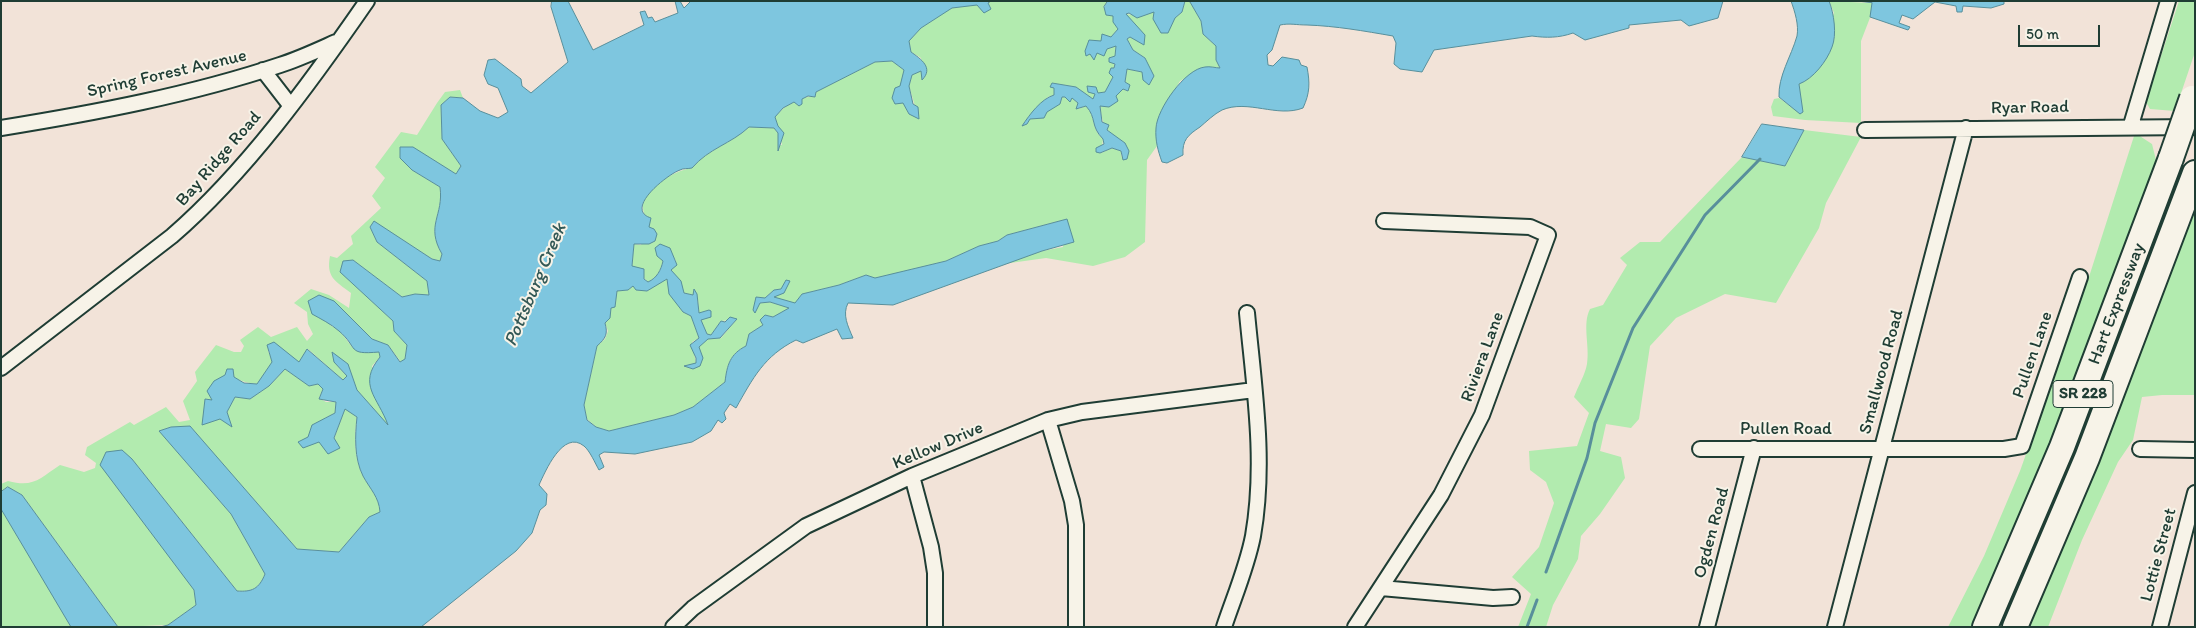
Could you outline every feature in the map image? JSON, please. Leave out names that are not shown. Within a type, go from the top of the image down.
[{"type":"highway","name":"Hart Expressway","points":[[1986,627],[2062,447],[2171,158],[2193,94]]},
{"type":"highway","name":"Hart Expressway","points":[[2018,622],[2094,440],[2195,173]]},
{"type":"street","name":"Bay Ridge Road","points":[[1,368],[198,214],[226,185],[290,105],[367,1]]},
{"type":"street","points":[[2131,126],[2168,1]]},
{"type":"street","name":"Spring Forest Avenue","points":[[1,128],[151,99],[263,70],[336,42]]},
{"type":"street","points":[[263,70],[290,105]]},
{"type":"street","name":"Ryar Road","points":[[1865,130],[2131,126],[2195,127]]},
{"type":"street","name":"Smallwood Road","points":[[1835,627],[1966,128]]},
{"type":"street","name":"Riviera Lane","points":[[1355,627],[1441,495],[1482,415],[1548,234],[1530,227],[1384,221]]},
{"type":"street","name":"Pullen Lane","points":[[2022,446],[2080,278]]},
{"type":"street","points":[[1224,627],[1247,560],[1258,501],[1258,424],[1247,313]]},
{"type":"street","name":"Kellow Drive","points":[[673,627],[693,608],[806,526],[912,476],[1048,420],[1082,412],[1254,390]]},
{"type":"street","points":[[1048,420],[1072,501],[1076,525],[1076,627]]},
{"type":"street","name":"Pullen Road","points":[[1700,448],[2004,449],[2022,446]]},
{"type":"street","name":"Ogden Road","points":[[1707,627],[1754,448]]},
{"type":"street","points":[[2140,449],[2195,450]]},
{"type":"street","points":[[912,476],[932,547],[936,573],[935,627]]},
{"type":"street","name":"Lottie Street","points":[[2160,627],[2195,493]]},
{"type":"street","points":[[1381,588],[1493,598],[1512,597]]},
{"type":"green space","points":[[991,1],[1108,1],[1104,7],[1113,15],[1118,29],[1111,37],[1101,41],[1090,54],[1116,45],[1113,77],[1105,92],[1095,94],[1093,99],[1076,87],[1052,83],[1055,88],[1054,95],[1048,97],[1029,116],[1030,119],[1060,104],[1062,97],[1072,98],[1078,103],[1078,109],[1086,106],[1089,110],[1096,130],[1103,139],[1101,153],[1112,148],[1121,151],[1121,158],[1125,143],[1113,136],[1106,128],[1100,105],[1123,89],[1127,91],[1125,82],[1127,69],[1142,72],[1144,75],[1151,73],[1145,58],[1133,50],[1127,39],[1130,37],[1138,40],[1126,14],[1142,16],[1154,11],[1175,18],[1182,12],[1185,1],[1190,2],[1201,21],[1203,34],[1216,46],[1216,60],[1220,68],[1205,67],[1180,81],[1156,125],[1157,146],[1147,160],[1145,242],[1125,257],[1093,266],[1046,258],[1003,264],[1042,251],[1063,247],[1067,219],[1007,235],[998,241],[979,246],[946,261],[875,279],[866,275],[839,285],[802,294],[795,304],[775,299],[774,297],[781,289],[774,290],[759,303],[770,302],[790,308],[773,317],[765,315],[760,320],[763,325],[749,334],[746,346],[736,353],[730,361],[725,382],[693,407],[674,415],[609,431],[596,427],[587,419],[584,405],[597,346],[605,339],[608,331],[605,323],[611,308],[615,306],[617,291],[628,290],[633,286],[647,291],[667,278],[683,312],[691,316],[699,338],[692,342],[696,363],[700,366],[698,347],[708,339],[721,338],[737,319],[721,321],[711,335],[707,334],[701,320],[709,310],[699,314],[698,300],[693,295],[684,293],[671,269],[676,261],[672,255],[663,261],[658,273],[648,282],[632,266],[634,244],[641,245],[649,227],[643,204],[650,191],[670,176],[692,168],[699,161],[749,127],[774,128],[778,133],[779,145],[782,145],[775,117],[783,109],[798,100],[815,97],[816,92],[875,62],[892,61],[904,70],[902,87],[904,103],[909,114],[917,113],[909,86],[912,75],[921,70],[925,78],[921,58],[911,52],[909,41],[921,28],[952,7]]},
{"type":"green space","points":[[1829,1],[1872,3],[1873,10],[1861,41],[1861,123],[1773,116],[1771,107],[1774,99],[1779,98],[1800,113],[1799,84],[1834,13]]},
{"type":"green space","points":[[2179,1],[2195,1],[2195,52],[2175,111],[2150,109],[2146,102]]},
{"type":"green space","points":[[460,90],[463,98],[450,97],[441,105],[442,139],[461,166],[456,174],[413,148],[400,147],[412,170],[440,187],[441,197],[435,235],[442,254],[440,261],[432,259],[374,222],[370,227],[377,242],[427,281],[429,295],[415,294],[402,297],[353,260],[340,271],[393,321],[394,331],[407,345],[405,359],[401,362],[388,345],[372,339],[353,320],[330,325],[340,331],[352,347],[379,352],[380,357],[372,366],[389,427],[357,390],[352,378],[334,362],[347,376],[343,380],[308,349],[299,362],[268,351],[273,362],[257,384],[225,375],[211,395],[212,401],[205,399],[220,419],[231,426],[227,412],[235,397],[250,399],[269,386],[285,369],[309,386],[318,384],[323,389],[319,398],[326,402],[336,402],[335,413],[325,418],[319,442],[334,439],[345,408],[357,417],[355,431],[356,455],[363,476],[376,497],[380,512],[369,517],[339,552],[297,549],[190,427],[171,427],[160,431],[231,514],[265,574],[254,589],[237,591],[132,459],[194,590],[196,605],[168,625],[118,627],[22,495],[8,487],[1,492],[1,484],[8,481],[17,483],[31,482],[42,478],[60,465],[84,472],[95,468],[96,463],[85,455],[87,447],[130,422],[134,425],[166,407],[179,422],[190,420],[183,401],[197,381],[195,372],[216,345],[234,352],[241,352],[244,346],[240,340],[258,327],[271,337],[297,327],[307,341],[313,334],[308,324],[307,312],[294,303],[311,289],[329,295],[349,308],[351,293],[333,278],[329,269],[330,256],[337,258],[353,244],[351,236],[381,208],[372,196],[385,178],[375,167],[401,132],[417,135],[445,92]]},
{"type":"green space","points":[[1804,130],[1861,137],[1826,203],[1819,228],[1776,303],[1725,294],[1676,318],[1650,346],[1639,419],[1631,428],[1606,424],[1600,451],[1621,457],[1625,478],[1600,514],[1581,536],[1578,559],[1553,605],[1546,627],[1518,627],[1531,594],[1512,577],[1539,547],[1554,503],[1546,482],[1530,470],[1529,451],[1577,446],[1589,413],[1574,397],[1587,364],[1586,328],[1590,309],[1603,305],[1627,265],[1620,258],[1640,242],[1660,242],[1742,157],[1785,166]]},
{"type":"green space","points":[[2135,133],[2152,144],[2157,164],[2045,454],[1973,627],[1948,627],[1984,556],[2020,471],[2088,280]]},
{"type":"green space","points":[[2195,206],[2195,395],[2142,397],[2133,440],[2118,462],[2082,540],[2048,627],[2030,627],[2107,436]]},
{"type":"green space","points":[[1,509],[71,623],[71,627],[1,627]]},
{"type":"water","name":"Pottsburg Creek","points":[[552,1],[568,1],[593,50],[644,25],[640,12],[645,11],[648,18],[652,17],[655,22],[678,13],[675,1],[680,1],[684,8],[691,1],[991,1],[988,3],[991,9],[984,13],[977,5],[952,8],[921,28],[909,41],[911,52],[925,64],[927,72],[922,80],[921,71],[912,75],[909,86],[913,104],[918,107],[919,119],[909,114],[903,103],[895,104],[892,98],[895,88],[900,86],[904,70],[892,61],[875,62],[816,92],[815,97],[808,96],[802,99],[802,104],[799,106],[794,102],[783,108],[775,117],[778,126],[784,133],[778,151],[778,133],[774,128],[749,127],[699,161],[692,168],[681,169],[674,173],[650,192],[642,207],[644,214],[651,218],[649,227],[654,229],[657,234],[655,241],[649,244],[634,244],[632,266],[644,269],[644,279],[648,282],[658,273],[663,261],[657,256],[655,248],[660,244],[670,248],[677,265],[671,270],[681,281],[684,293],[693,295],[694,289],[697,294],[699,313],[711,311],[711,317],[701,320],[707,334],[711,335],[721,321],[725,322],[730,317],[737,319],[720,338],[708,339],[699,347],[703,358],[700,366],[693,369],[684,366],[696,363],[696,358],[690,345],[699,338],[691,316],[683,312],[669,294],[667,279],[647,291],[636,290],[633,286],[628,290],[617,291],[615,307],[611,308],[610,318],[605,323],[606,336],[597,346],[584,405],[587,420],[596,427],[609,431],[674,415],[693,407],[725,382],[730,361],[736,353],[746,346],[749,334],[763,325],[760,320],[765,315],[773,317],[789,308],[770,302],[760,303],[755,313],[753,310],[756,297],[765,298],[774,290],[781,289],[786,280],[790,281],[784,293],[774,297],[795,303],[802,294],[839,285],[866,275],[875,278],[946,261],[979,246],[998,241],[1007,235],[1067,219],[1074,242],[1042,251],[893,305],[848,303],[846,316],[853,338],[842,339],[837,329],[803,343],[796,340],[785,346],[760,369],[736,408],[730,404],[724,413],[726,419],[722,423],[718,420],[711,431],[692,442],[635,454],[604,452],[599,455],[604,467],[599,470],[584,446],[576,442],[562,447],[550,462],[539,485],[547,494],[546,505],[540,510],[532,533],[516,551],[421,627],[160,627],[168,625],[196,605],[194,590],[100,465],[106,452],[122,450],[132,459],[237,591],[251,590],[260,583],[265,574],[231,514],[159,431],[171,427],[190,426],[297,549],[339,552],[369,517],[380,512],[376,497],[363,476],[358,462],[357,417],[345,409],[334,438],[340,448],[328,454],[319,442],[303,448],[298,442],[308,437],[312,425],[335,413],[336,402],[319,399],[323,389],[318,384],[309,386],[285,369],[269,386],[250,399],[235,397],[227,412],[232,427],[220,419],[202,425],[205,399],[212,400],[207,391],[214,381],[225,375],[227,369],[233,369],[234,377],[244,383],[257,384],[272,362],[267,345],[274,342],[299,362],[307,349],[343,380],[347,376],[334,362],[332,352],[348,364],[357,390],[388,425],[375,399],[370,383],[373,367],[380,357],[379,352],[369,353],[354,349],[339,331],[312,314],[308,301],[319,295],[334,301],[372,339],[388,345],[400,362],[405,359],[407,345],[394,331],[393,321],[340,272],[343,261],[353,260],[402,297],[415,294],[429,295],[427,281],[377,242],[370,227],[374,221],[432,259],[440,261],[442,254],[437,244],[435,228],[440,206],[440,187],[412,170],[400,158],[400,147],[413,147],[456,174],[461,166],[442,139],[441,105],[450,97],[463,98],[480,111],[498,118],[508,112],[498,88],[488,84],[484,75],[488,60],[495,59],[521,79],[522,86],[531,93],[568,62],[551,7]]},
{"type":"water","points":[[1108,1],[1185,1],[1182,12],[1175,18],[1168,33],[1161,33],[1153,19],[1154,12],[1137,18],[1129,13],[1126,14],[1145,35],[1144,45],[1130,37],[1127,39],[1133,50],[1145,58],[1154,76],[1149,85],[1143,80],[1142,72],[1127,69],[1125,82],[1130,85],[1128,91],[1123,89],[1116,96],[1118,101],[1109,107],[1100,106],[1102,122],[1109,125],[1107,130],[1125,143],[1129,151],[1127,159],[1123,160],[1121,151],[1112,148],[1100,153],[1096,152],[1096,148],[1104,144],[1103,139],[1096,130],[1091,114],[1086,106],[1076,109],[1078,103],[1072,98],[1070,102],[1065,97],[1062,97],[1060,104],[1047,112],[1044,118],[1030,119],[1027,124],[1022,126],[1040,103],[1054,95],[1054,88],[1050,87],[1052,83],[1076,87],[1093,99],[1095,94],[1088,92],[1087,86],[1096,87],[1098,93],[1105,92],[1113,77],[1109,73],[1115,64],[1109,62],[1109,58],[1115,56],[1116,46],[1107,49],[1104,56],[1097,53],[1094,60],[1090,54],[1086,56],[1085,51],[1089,40],[1101,41],[1102,34],[1111,37],[1118,29],[1113,22],[1113,16],[1106,15],[1104,7]]},
{"type":"water","points":[[1186,1],[1723,1],[1718,18],[1689,26],[1681,20],[1629,25],[1629,28],[1585,40],[1573,33],[1552,37],[1532,36],[1434,50],[1422,72],[1400,69],[1394,64],[1396,43],[1393,36],[1329,26],[1280,25],[1272,50],[1267,55],[1268,65],[1273,66],[1282,57],[1299,60],[1301,65],[1307,67],[1309,88],[1303,108],[1283,111],[1242,106],[1222,110],[1189,135],[1184,145],[1183,155],[1167,163],[1162,162],[1157,145],[1156,128],[1161,111],[1173,91],[1197,69],[1207,67],[1220,68],[1216,60],[1216,46],[1203,34],[1201,21],[1190,2]]},
{"type":"water","points":[[1791,1],[1829,1],[1834,24],[1834,42],[1827,58],[1814,74],[1799,84],[1803,112],[1800,114],[1779,97],[1783,74],[1797,36],[1797,23]]},
{"type":"water","points":[[1857,1],[2004,1],[2004,4],[1991,8],[1963,6],[1962,12],[1957,12],[1956,6],[1935,2],[1913,19],[1902,15],[1899,23],[1910,27],[1908,30],[1870,17],[1872,3]]},
{"type":"water","points":[[1762,124],[1804,130],[1785,166],[1742,157]]},
{"type":"water","points":[[8,487],[22,495],[118,627],[71,627],[1,509],[1,492]]},
{"type":"waterway","points":[[1546,572],[1587,458],[1595,423],[1633,328],[1705,215],[1760,159]]},
{"type":"waterway","points":[[1527,627],[1537,600]]}]
